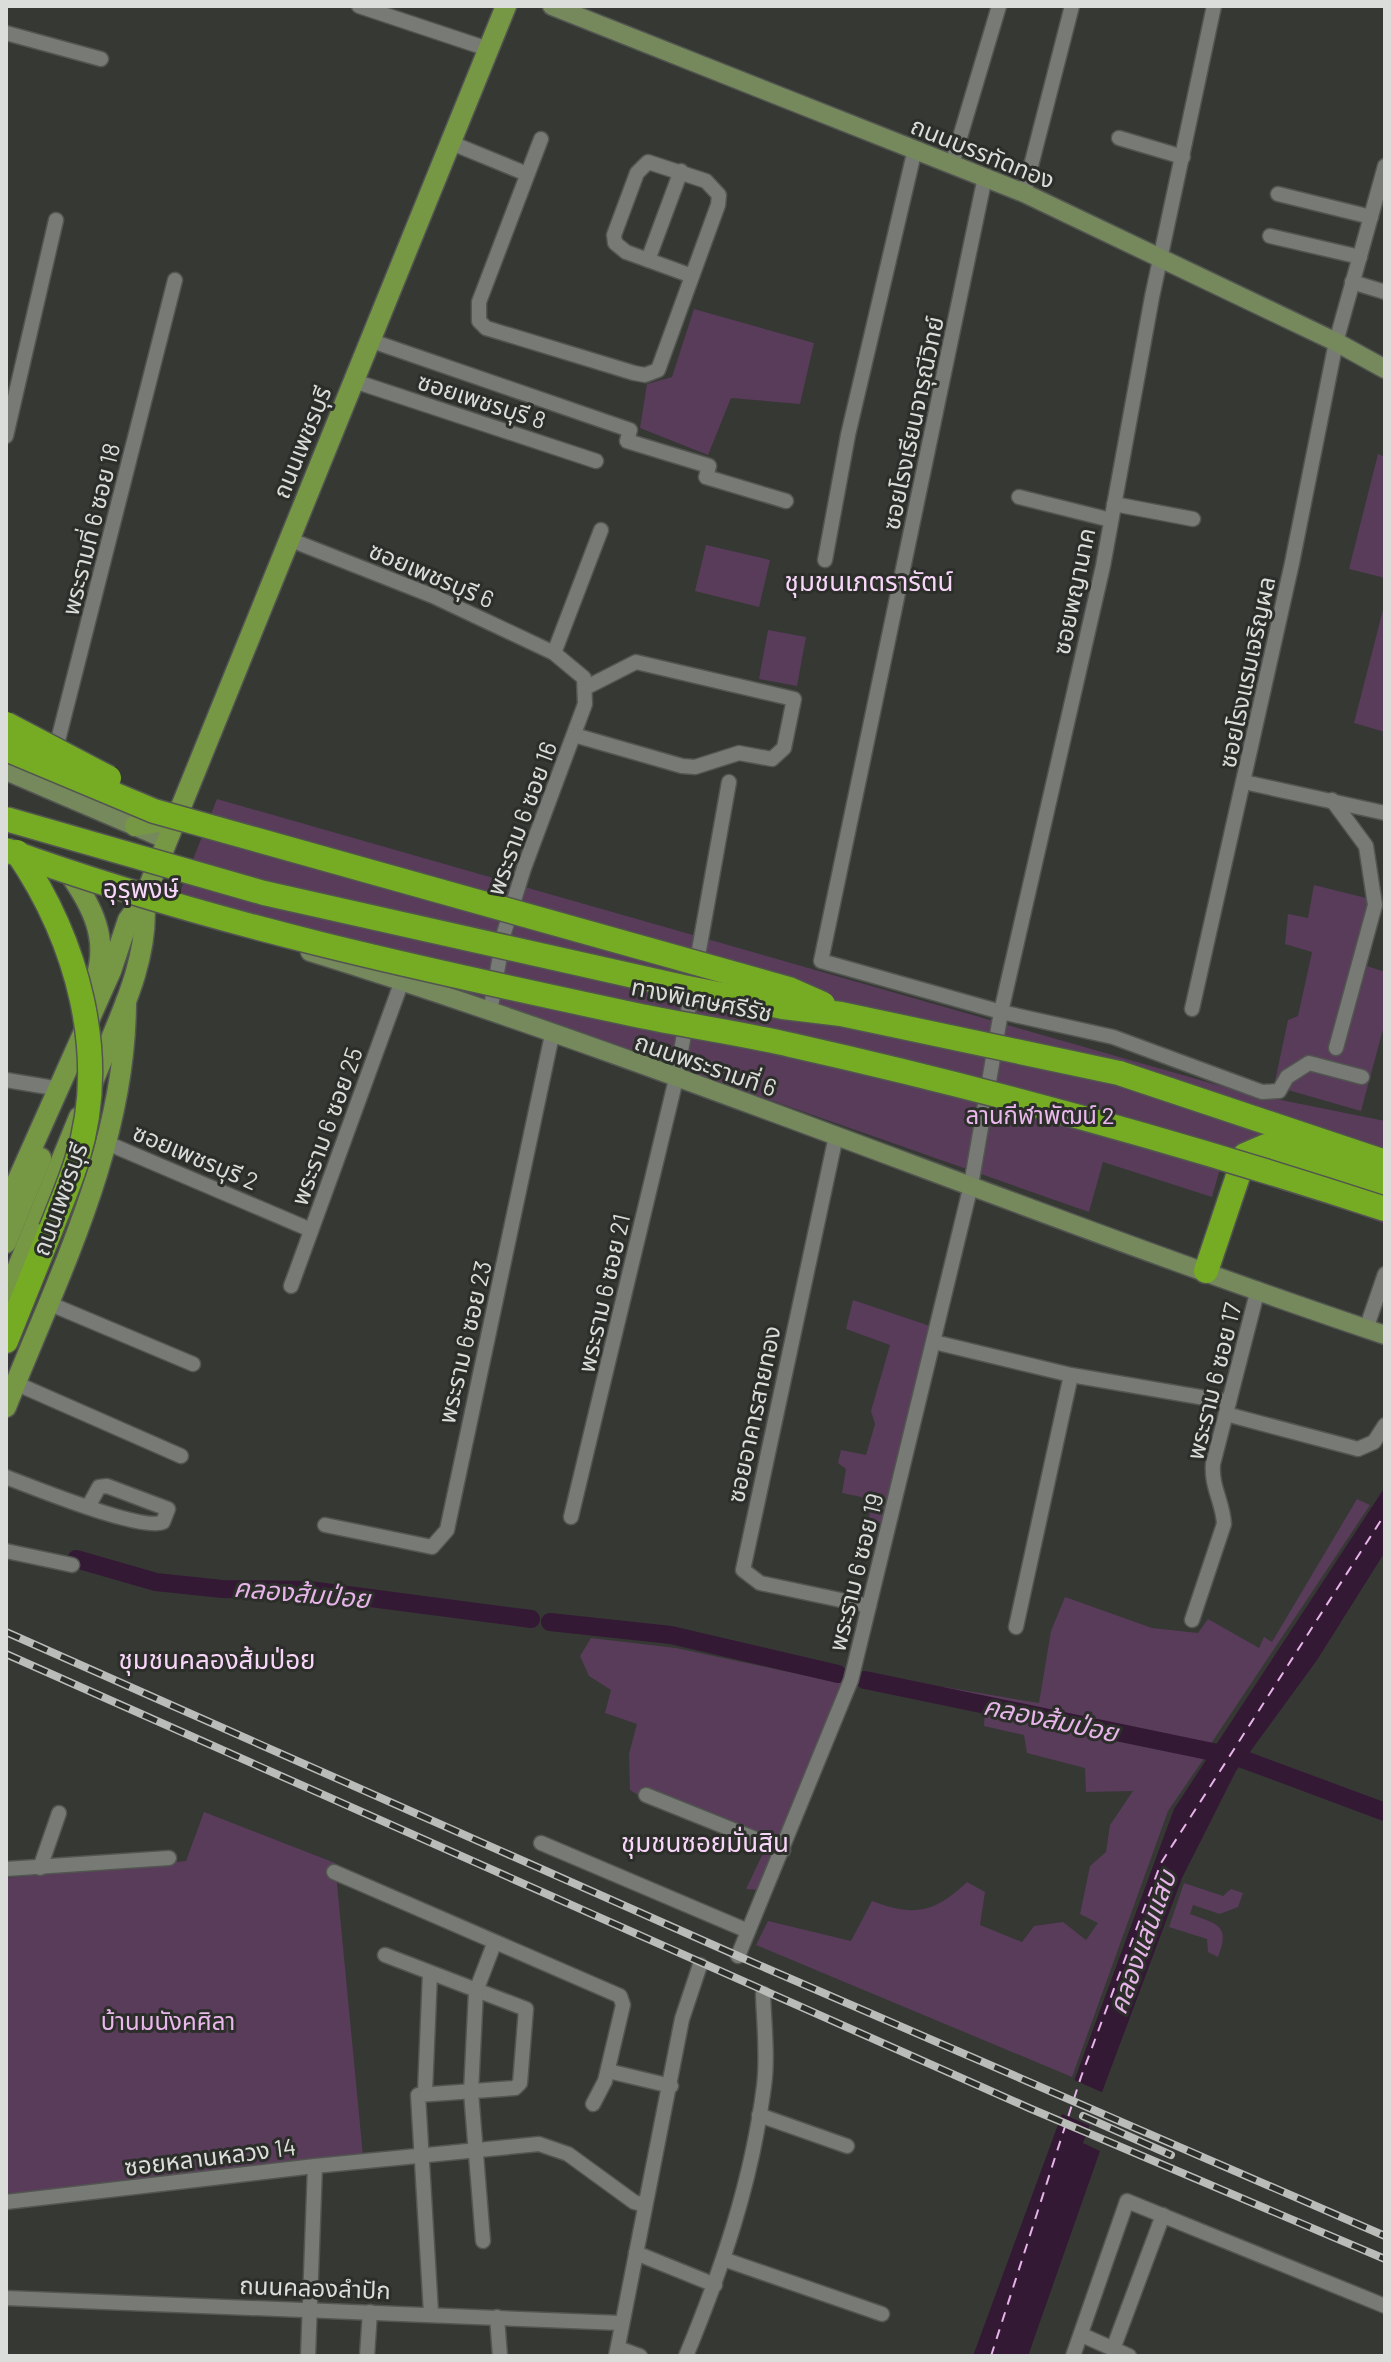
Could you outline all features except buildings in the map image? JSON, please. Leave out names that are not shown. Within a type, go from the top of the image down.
[{"type":"highway","points":[[6,724],[181,819]]},
{"type":"highway","points":[[6,749],[122,800],[181,819],[789,989],[841,1014]]},
{"type":"highway","name":"ทางพิเศษศรีรัช","points":[[6,819],[264,893],[683,987],[783,1007],[841,1014],[1119,1073],[1385,1162]]},
{"type":"highway","points":[[6,838],[39,883],[58,923],[73,960],[88,1037],[83,1133],[78,1158],[6,1341]]},
{"type":"highway","name":"ทางพิเศษศรีรัช","points":[[6,853],[202,911],[362,953],[640,1016],[788,1044],[1019,1099],[1209,1152],[1385,1209]]},
{"type":"highway","points":[[1206,1271],[1245,1155],[1251,1149],[1266,1146],[1385,1186]]},
{"type":"main road","name":"ถนนเพชรบุรี","points":[[6,1206],[39,1126],[111,971],[128,920],[144,898],[167,840],[181,819],[369,340],[506,6]]},
{"type":"main road","name":"ถนนบรรทัดทอง","points":[[552,6],[1024,193],[1336,342],[1385,369]]},
{"type":"main road","points":[[6,771],[167,840]]},
{"type":"main road","points":[[135,826],[181,819]]},
{"type":"main road","name":"ถนนพระรามที่ 6","points":[[6,853],[73,879],[144,898],[402,981],[1385,1335]]},
{"type":"main road","points":[[39,1126],[100,967],[100,932],[94,910],[73,879]]},
{"type":"main road","name":"ถนนเพชรบุรี","points":[[6,1296],[126,1001],[148,927],[144,898]]},
{"type":"main road","points":[[6,1243],[111,971]]},
{"type":"main road","name":"ถนนเพชรบุรี","points":[[6,1407],[107,1143],[126,1033],[126,1001]]},
{"type":"street","points":[[359,6],[488,49]]},
{"type":"street","points":[[952,164],[999,6]]},
{"type":"street","points":[[1024,193],[1072,6]]},
{"type":"street","name":"ซอยพญานาค","points":[[971,1185],[1001,1012],[1090,626],[1214,6]]},
{"type":"street","points":[[6,33],[101,59]]},
{"type":"street","points":[[1119,138],[1183,157]]},
{"type":"street","points":[[541,139],[479,302],[479,321],[486,328],[634,373],[650,374],[662,364],[692,276],[719,195],[706,181],[648,162],[637,173],[614,235],[615,243],[626,252],[692,276]]},
{"type":"street","points":[[449,142],[527,174]]},
{"type":"street","points":[[825,560],[848,435],[915,149]]},
{"type":"street","name":"ซอยโรงแรมเจริญผล","points":[[1192,1009],[1244,782],[1336,342],[1352,282],[1377,213],[1385,166]]},
{"type":"street","points":[[648,260],[681,171]]},
{"type":"street","name":"ซอยโรงเรียนจารุณีวิทย์","points":[[985,177],[821,961],[1001,1012]]},
{"type":"street","points":[[1278,194],[1377,213]]},
{"type":"street","points":[[6,436],[56,220]]},
{"type":"street","points":[[1270,236],[1360,257]]},
{"type":"street","name":"พระรามที่ 6 ซอย 18","points":[[44,787],[69,710],[175,280]]},
{"type":"street","points":[[1352,282],[1385,292]]},
{"type":"street","points":[[369,340],[630,430],[627,441],[709,466],[706,477],[786,501]]},
{"type":"street","name":"ซอยเพชรบุรี 8","points":[[354,381],[596,461]]},
{"type":"street","points":[[1019,497],[1111,520]]},
{"type":"street","points":[[1114,504],[1193,519]]},
{"type":"street","points":[[574,735],[682,766],[695,767],[739,753],[772,759],[784,748],[794,699],[636,662],[587,687],[576,669],[554,653],[601,530]]},
{"type":"street","name":"ซอยเพชรบุรี 6","points":[[291,540],[433,596],[554,653]]},
{"type":"street","name":"พระราม 6 ซอย 16","points":[[490,1012],[504,933],[524,868],[574,735],[587,687]]},
{"type":"street","name":"พระราม 6 ซอย 21","points":[[571,1517],[676,1079],[729,782]]},
{"type":"street","points":[[1244,782],[1385,813]]},
{"type":"street","points":[[1332,800],[1366,846],[1371,858],[1375,905],[1336,1048]]},
{"type":"street","name":"พระราม 6 ซอย 25","points":[[291,1286],[402,981]]},
{"type":"street","points":[[1001,1012],[1137,1044],[1262,1092],[1279,1091],[1287,1077],[1309,1063],[1362,1077]]},
{"type":"street","name":"พระราม 6 ซอย 23","points":[[325,1525],[432,1547],[447,1530],[552,1035]]},
{"type":"street","points":[[6,1080],[54,1088]]},
{"type":"street","name":"ซอยอาคารสายทอง","points":[[836,1136],[743,1570],[760,1583],[869,1606]]},
{"type":"street","name":"ซอยเพชรบุรี 2","points":[[107,1143],[311,1230]]},
{"type":"street","name":"พระราม 6 ซอย 19","points":[[738,1956],[851,1680],[971,1185]]},
{"type":"street","points":[[1366,1329],[1385,1274]]},
{"type":"street","name":"พระราม 6 ซอย 17","points":[[1192,1620],[1224,1524],[1222,1508],[1213,1488],[1212,1472],[1258,1289]]},
{"type":"street","points":[[48,1303],[193,1364]]},
{"type":"street","points":[[934,1342],[1228,1408],[1358,1449],[1374,1442],[1385,1425]]},
{"type":"street","points":[[1016,1627],[1071,1375]]},
{"type":"street","points":[[15,1383],[181,1456]]},
{"type":"street","points":[[6,1477],[88,1507],[152,1526],[163,1522],[168,1509],[107,1486],[99,1487],[88,1507]]},
{"type":"street","points":[[6,1551],[72,1565]]},
{"type":"street","points":[[646,1795],[783,1850]]},
{"type":"street","points":[[40,1868],[59,1813]]},
{"type":"street","points":[[541,1843],[748,1931]]},
{"type":"street","points":[[6,1869],[169,1858]]},
{"type":"street","points":[[334,1872],[494,1944],[620,1996],[623,2005],[608,2071],[593,2104]]},
{"type":"street","points":[[483,2241],[471,2092],[476,1991],[494,1944]]},
{"type":"street","points":[[385,1955],[526,2009],[520,2083],[515,2088],[425,2092],[418,2095],[431,2313]]},
{"type":"street","points":[[640,2356],[617,2352],[621,2323],[682,2019],[700,1965]]},
{"type":"street","points":[[425,2092],[430,1973]]},
{"type":"street","points":[[686,2356],[726,2260],[759,2115],[765,2083],[763,1994]]},
{"type":"street","points":[[608,2071],[671,2086]]},
{"type":"street","points":[[759,2115],[847,2146]]},
{"type":"street","name":"ซอยหลานหลวง 14","points":[[6,2202],[315,2166],[474,2150],[549,2146],[568,2154],[634,2202],[645,2205]]},
{"type":"street","points":[[308,2356],[315,2166]]},
{"type":"street","points":[[1073,2356],[1124,2204],[1132,2202],[1385,2306]]},
{"type":"street","points":[[1113,2349],[1163,2215]]},
{"type":"street","points":[[636,2253],[715,2285]]},
{"type":"street","points":[[726,2260],[882,2314]]},
{"type":"street","name":"ถนนคลองลำปัก","points":[[6,2298],[621,2323]]},
{"type":"street","points":[[367,2356],[370,2312]]},
{"type":"street","points":[[497,2317],[500,2356]]},
{"type":"street","points":[[1082,2335],[1129,2356]]},
{"type":"green space","points":[[694,309],[814,343],[800,404],[731,398],[708,455],[640,428],[647,384],[672,377]]},
{"type":"green space","points":[[1378,454],[1385,457],[1385,578],[1349,569]]},
{"type":"green space","points":[[706,545],[770,560],[759,607],[695,591]]},
{"type":"green space","points":[[1385,602],[1385,732],[1354,723]]},
{"type":"green space","points":[[768,630],[806,637],[797,686],[759,679]]},
{"type":"green space","name":"ลานกีฬาพัฒน์ 2","points":[[217,799],[1242,1092],[1385,1121],[1385,1224],[1221,1165],[1212,1197],[1103,1162],[1089,1212],[496,1004],[178,897]]},
{"type":"green space","points":[[1314,885],[1366,898],[1368,913],[1330,1052],[1341,1054],[1367,966],[1385,972],[1385,1022],[1361,1111],[1274,1086],[1288,1020],[1298,1016],[1312,952],[1285,944],[1288,914],[1308,918]]},
{"type":"green space","points":[[853,1300],[933,1327],[885,1524],[869,1520],[871,1499],[842,1493],[846,1469],[838,1463],[841,1450],[866,1455],[875,1424],[871,1411],[890,1345],[846,1329]]},
{"type":"green space","points":[[1357,1499],[1370,1505],[1206,1751],[942,1694],[944,1687],[1039,1703],[1051,1631],[1065,1597],[1152,1628],[1198,1633],[1208,1619],[1259,1648],[1264,1637],[1272,1642]]},
{"type":"green space","points":[[591,1638],[676,1648],[845,1684],[761,1890],[746,1889],[767,1845],[656,1807],[630,1790],[629,1754],[637,1724],[605,1713],[611,1690],[589,1676],[580,1656]]},
{"type":"green space","points":[[985,1711],[1205,1757],[1168,1811],[1072,2077],[756,1945],[768,1921],[851,1941],[872,1901],[900,1909],[923,1909],[944,1900],[967,1882],[985,1892],[980,1925],[1022,1942],[1034,1926],[1063,1922],[1086,1940],[1098,1923],[1080,1914],[1090,1866],[1106,1852],[1110,1825],[1133,1791],[1086,1792],[1085,1768],[1027,1753],[1024,1735],[984,1726]]},
{"type":"green space","name":"บ้านมนังคศิลา","points":[[204,1812],[335,1863],[363,2156],[6,2195],[6,1878],[186,1861]]},
{"type":"green space","points":[[1184,1883],[1223,1896],[1231,1889],[1243,1893],[1238,1907],[1220,1914],[1193,1905],[1190,1914],[1214,1924],[1222,1932],[1218,1957],[1208,1952],[1207,1939],[1169,1927]]},
{"type":"water","name":"คลองแสนแสบ","points":[[1385,1487],[1385,1552],[1317,1660],[1236,1771],[1182,1878],[1083,2143],[1100,2151],[1028,2356],[973,2356],[1174,1809]]},
{"type":"pier","points":[[1072,2079],[1106,2094],[1093,2127],[1060,2113]]},
{"type":"waterway","name":"คลองส้มป่อย","points":[[76,1559],[156,1582],[222,1589],[309,1590],[531,1619]]},
{"type":"waterway","name":"คลองส้มป่อย","points":[[550,1622],[671,1635],[838,1674]]},
{"type":"waterway","name":"คลองส้มป่อย","points":[[865,1680],[1237,1757],[1385,1812]]},
{"type":"ferry route","points":[[991,2356],[1081,2077],[1161,1863],[1385,1514]]},
{"type":"railway","points":[[6,1632],[738,1956],[1385,2236]]},
{"type":"railway","points":[[6,1654],[1029,2108],[1385,2259]]},
{"type":"railway","points":[[1083,2116],[1171,2155]]},
{"type":"district","name":"ชุมชนเภตรารัตน์","points":[[869,580]]},
{"type":"district","name":"อุรุพงษ์","points":[[141,887]]},
{"type":"district","name":"ชุมชนคลองส้มป่อย","points":[[217,1658]]},
{"type":"district","name":"ชุมชนซอยมั่นสิน","points":[[705,1841]]}]
